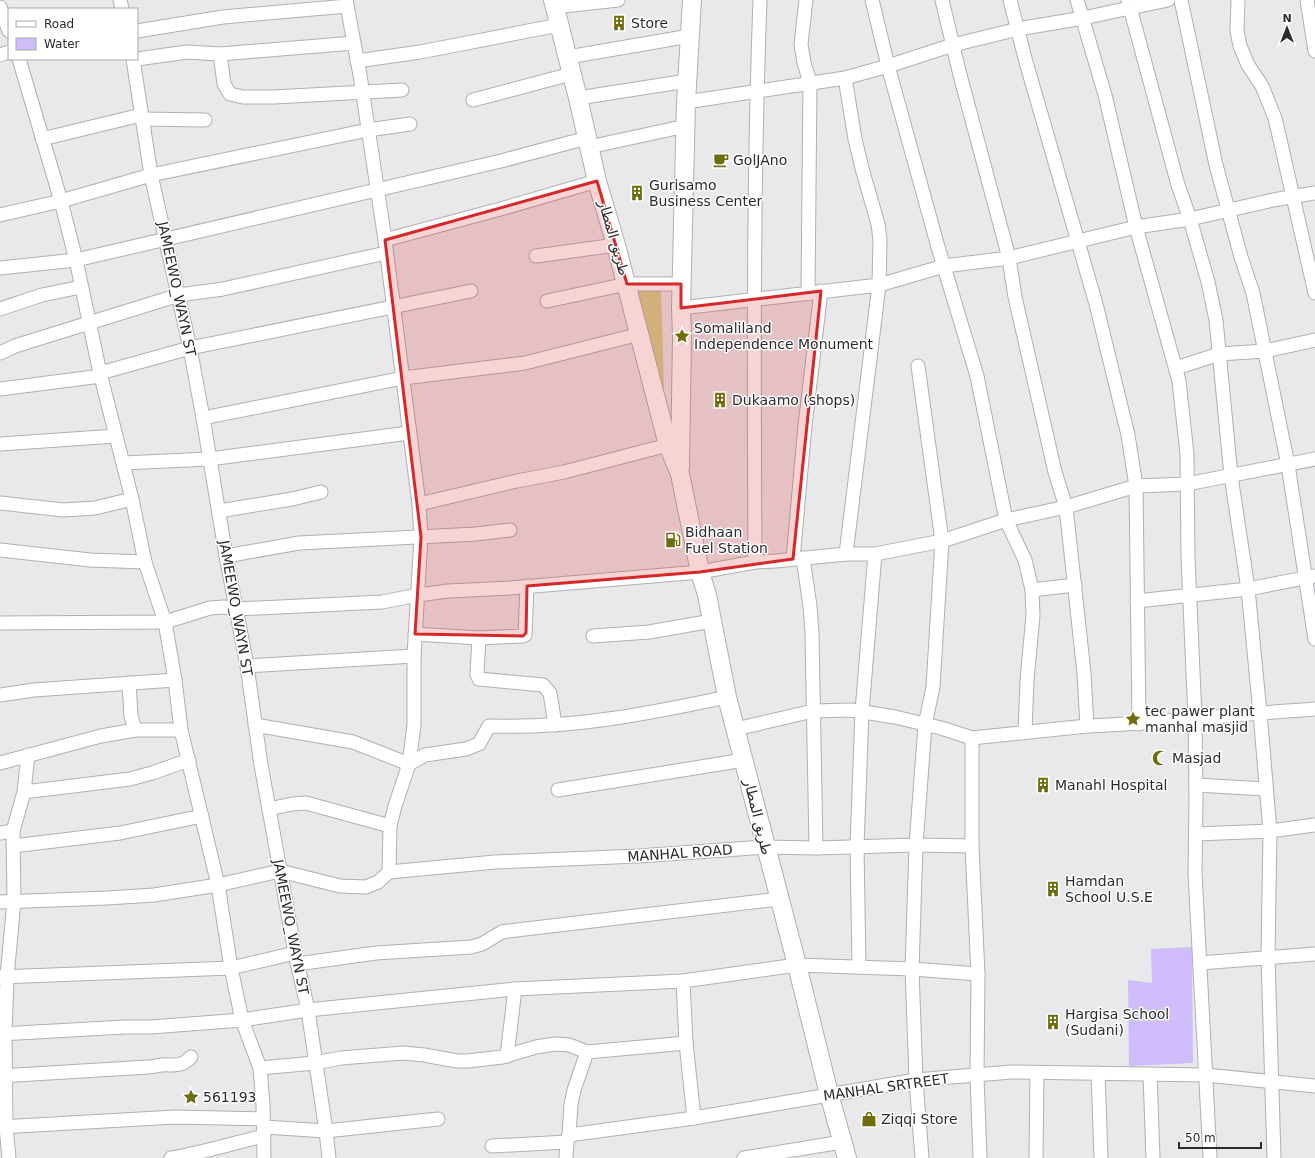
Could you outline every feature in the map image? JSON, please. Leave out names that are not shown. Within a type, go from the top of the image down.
[{"type":"main road","name":"طريق المطار","points":[[680,474],[682,336],[680,308],[686,102],[692,0]]},
{"type":"main road","name":"طريق المطار","points":[[554,4],[597,181],[616,244],[668,446],[680,474],[700,572],[707,595],[727,697],[797,964],[829,1094],[845,1150]]},
{"type":"street","points":[[554,4],[618,0]]},
{"type":"street","points":[[755,562],[754,299],[760,0]]},
{"type":"street","points":[[806,0],[801,44],[804,63],[810,82],[815,293],[804,425],[798,559],[810,606],[812,633],[816,848]]},
{"type":"street","points":[[872,0],[888,66],[944,266],[977,376],[1006,520],[1025,560],[1032,590],[1032,615],[1025,732]]},
{"type":"street","points":[[942,0],[1009,258],[1015,297],[1055,472],[1066,507],[1084,673],[1087,726]]},
{"type":"street","points":[[1010,0],[1026,62],[1096,304],[1124,420],[1136,486],[1139,724]]},
{"type":"street","points":[[1077,0],[1105,95],[1136,227],[1179,382],[1186,447],[1188,558],[1195,718],[1195,873],[1210,1158]]},
{"type":"street","points":[[686,102],[810,82],[845,78],[953,45],[1018,29],[1082,18],[1129,3],[1168,0]]},
{"type":"street","points":[[1181,0],[1216,165],[1241,257],[1253,293],[1311,577],[1315,639]]},
{"type":"street","points":[[1238,0],[1237,31],[1240,46],[1248,65],[1262,86],[1275,118],[1315,293]]},
{"type":"street","points":[[1307,0],[1315,51]]},
{"type":"street","points":[[0,902],[154,895],[218,885],[280,871],[340,886],[366,887],[378,882],[389,872],[390,826],[409,764],[414,725],[414,656],[421,537],[419,504],[385,240],[357,61],[346,3],[223,17],[138,31]]},
{"type":"street","points":[[1129,3],[1178,185],[1190,218],[1208,282],[1216,320],[1231,476],[1248,589],[1270,831],[1268,957],[1274,1158]]},
{"type":"street","points":[[0,7],[8,28]]},
{"type":"street","points":[[357,61],[420,52],[559,25]]},
{"type":"street","points":[[472,100],[570,65],[690,36]]},
{"type":"street","points":[[138,58],[187,52],[220,54],[354,43]]},
{"type":"street","points":[[220,54],[224,84],[230,94],[243,97],[274,97],[402,90]]},
{"type":"street","points":[[19,60],[61,201],[91,323],[101,375],[132,499],[145,562],[165,622],[175,680],[181,730],[218,885],[231,968],[242,1020],[260,1068],[264,1127],[264,1158]]},
{"type":"street","name":"JAMEEWO_WAYN ST","points":[[134,60],[141,117],[151,175],[190,348],[226,556],[237,609],[269,809],[296,958],[308,1010],[329,1158]]},
{"type":"street","points":[[845,78],[855,139],[878,224],[880,240],[879,284],[846,554]]},
{"type":"street","points":[[578,98],[687,81]]},
{"type":"street","points":[[42,139],[141,117],[205,120]]},
{"type":"street","points":[[0,215],[61,201],[151,175],[368,130],[410,124]]},
{"type":"street","points":[[0,268],[76,260],[486,164],[588,143],[686,126]]},
{"type":"street","points":[[385,240],[597,181]]},
{"type":"street","points":[[680,308],[815,293],[879,284],[944,266],[1009,258],[1136,227],[1190,218],[1293,196],[1315,193]]},
{"type":"street","points":[[536,256],[616,244]]},
{"type":"street","points":[[0,353],[15,346],[179,295],[223,289],[386,253]]},
{"type":"street","points":[[547,301],[626,284],[681,284]]},
{"type":"street","points":[[0,309],[42,295],[81,286]]},
{"type":"street","points":[[0,389],[101,375],[190,348],[471,291]]},
{"type":"street","points":[[203,418],[403,378],[525,363],[640,334]]},
{"type":"street","points":[[1176,368],[1219,354],[1265,351],[1315,340]]},
{"type":"street","points":[[918,366],[942,541],[933,687],[925,725],[916,845],[912,969],[916,1080],[922,1158]]},
{"type":"street","points":[[123,464],[209,459],[409,433]]},
{"type":"street","points":[[0,444],[116,436]]},
{"type":"street","points":[[419,504],[517,481],[564,472],[668,446]]},
{"type":"street","points":[[0,623],[60,621],[165,622],[210,608],[224,607],[237,609],[382,602],[448,591],[700,572],[755,562],[846,554],[875,554],[942,541],[1006,520],[1066,507],[1136,486],[1187,484],[1315,460]]},
{"type":"street","points":[[219,511],[292,499],[322,492]]},
{"type":"street","points":[[0,503],[74,510],[95,508],[132,499]]},
{"type":"street","points":[[226,556],[299,543],[476,534],[510,530]]},
{"type":"street","points":[[0,550],[90,560],[145,562]]},
{"type":"street","points":[[859,967],[857,847],[862,711],[875,554]]},
{"type":"street","points":[[1137,601],[1248,589],[1311,577]]},
{"type":"street","points":[[1032,590],[1075,585]]},
{"type":"street","points":[[415,634],[478,638],[525,635],[527,586]]},
{"type":"street","points":[[593,636],[649,632],[712,621]]},
{"type":"street","points":[[478,638],[477,674],[479,679],[543,685],[550,693],[555,725]]},
{"type":"street","points":[[247,666],[414,656]]},
{"type":"street","points":[[0,695],[34,690],[175,680]]},
{"type":"street","points":[[129,683],[131,716],[135,730]]},
{"type":"street","points":[[409,764],[425,755],[466,749],[479,744],[489,726],[523,727],[611,720],[727,697]]},
{"type":"street","points":[[736,729],[813,711],[851,710],[895,717],[941,728],[972,738],[1087,726],[1139,724],[1195,718],[1315,709]]},
{"type":"street","points":[[255,725],[353,742],[409,764]]},
{"type":"street","points":[[0,763],[73,745],[101,736],[135,730],[181,730]]},
{"type":"street","points":[[972,738],[972,846],[978,974],[977,1076],[980,1158]]},
{"type":"street","points":[[9,1158],[3,1127],[2,1034],[4,977],[14,901],[13,831],[24,792],[28,755]]},
{"type":"street","points":[[24,792],[130,779],[189,760]]},
{"type":"street","points":[[558,790],[744,760]]},
{"type":"street","points":[[1196,785],[1266,789]]},
{"type":"street","points":[[269,809],[292,804],[306,803],[390,826]]},
{"type":"street","points":[[13,846],[120,833],[202,816]]},
{"type":"street","points":[[1196,834],[1270,831],[1315,825]]},
{"type":"street","points":[[0,833],[13,831]]},
{"type":"street","name":"MANHAL ROAD","points":[[389,872],[495,862],[638,856],[766,847],[816,848],[916,845],[972,846]]},
{"type":"street","points":[[4,977],[231,968],[296,958],[471,947],[482,944],[502,932],[508,931],[779,899]]},
{"type":"street","points":[[1200,963],[1315,954]]},
{"type":"street","points":[[2,1034],[150,1027],[242,1020],[308,1010],[515,989],[683,980],[797,964],[912,969],[978,974]]},
{"type":"street","points":[[683,980],[686,1043],[694,1118]]},
{"type":"street","points":[[507,1056],[515,989]]},
{"type":"street","points":[[260,1068],[315,1063],[341,1058],[403,1053],[468,1061],[507,1056],[536,1047],[555,1044],[569,1045],[587,1052],[686,1043]]},
{"type":"street","points":[[566,1158],[571,1104],[574,1090],[587,1052]]},
{"type":"street","points":[[3,1076],[161,1065],[178,1066],[185,1063],[191,1057]]},
{"type":"street","name":"MANHAL SRTREET","points":[[492,1146],[568,1139],[916,1080],[1011,1072],[1206,1075],[1315,1086]]},
{"type":"street","points":[[1036,1158],[1037,1073]]},
{"type":"street","points":[[1098,1073],[1101,1158]]},
{"type":"street","points":[[1150,1074],[1154,1158]]},
{"type":"street","points":[[3,1127],[175,1117],[264,1127],[326,1131],[438,1119]]},
{"type":"street","points":[[171,1158],[229,1144],[264,1127]]},
{"type":"street","points":[[744,1158],[845,1150]]},
{"type":"highlighted area","points":[[597,181],[627,284],[681,284],[681,308],[821,291],[793,559],[700,572],[527,586],[526,633],[523,636],[415,634],[421,537],[385,240]]},
{"type":"green space","points":[[661,289],[664,388],[657,388],[634,291]]},
{"type":"water","points":[[1192,947],[1193,1063],[1129,1066],[1128,980],[1152,983],[1151,949]]},
{"type":"place","name":"Store","points":[[619,23]]},
{"type":"place","name":"GolJAno","points":[[721,160]]},
{"type":"place","name":"Gurisamo Business Center","points":[[637,193]]},
{"type":"place","name":"Somaliland Independence Monument","points":[[682,336]]},
{"type":"place","name":"Dukaamo (shops)","points":[[720,400]]},
{"type":"place","name":"Bidhaan Fuel Station","points":[[673,540]]},
{"type":"place","name":"tec pawer plant manhal masjid","points":[[1133,719]]},
{"type":"place","name":"Masjad","points":[[1160,758]]},
{"type":"place","name":"Manahl Hospital","points":[[1043,785]]},
{"type":"place","name":"Hamdan School U.S.E","points":[[1053,889]]},
{"type":"place","name":"Hargisa School (Sudani)","points":[[1053,1022]]},
{"type":"place","name":"561193","points":[[191,1097]]},
{"type":"place","name":"Ziqqi Store","points":[[869,1119]]}]
